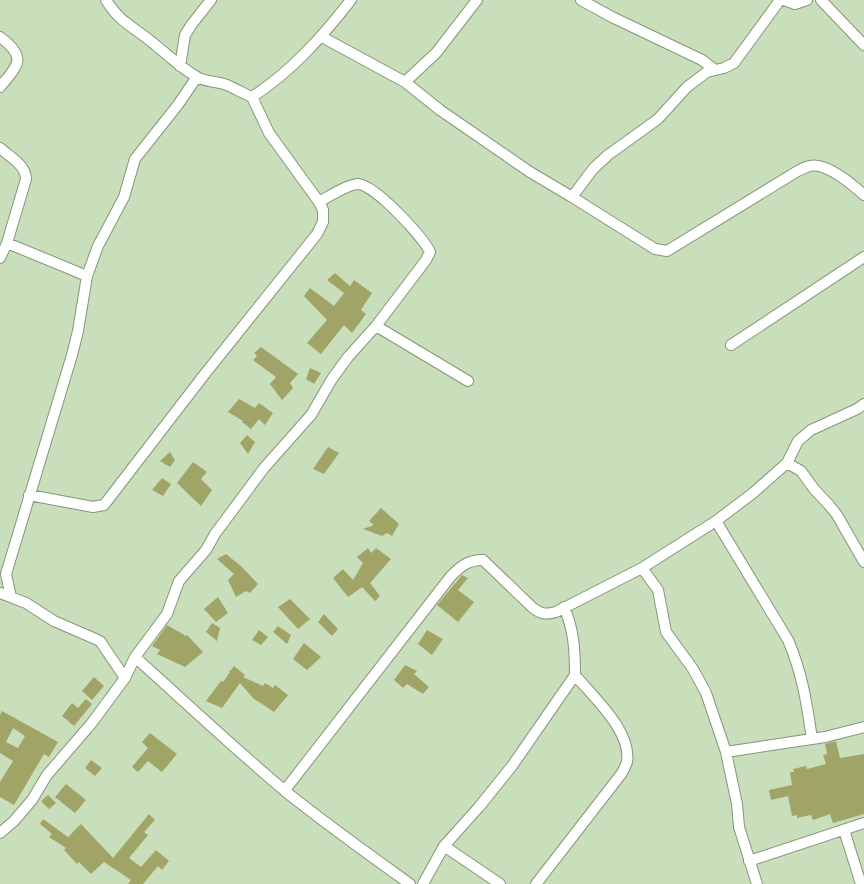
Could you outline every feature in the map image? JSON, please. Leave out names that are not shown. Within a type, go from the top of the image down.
[{"type":"street","points":[[30,495],[93,507],[104,506],[204,375],[317,234],[323,222],[323,210],[319,202],[269,133],[252,97],[223,84],[210,83],[180,66],[114,14],[106,0]]},
{"type":"street","points":[[180,66],[185,35],[211,0]]},
{"type":"street","points":[[252,97],[270,85],[322,37],[351,0]]},
{"type":"street","points":[[405,82],[436,53],[477,0]]},
{"type":"street","points":[[581,0],[702,60],[715,70]]},
{"type":"street","points":[[572,197],[593,169],[608,155],[658,119],[687,86],[707,72],[734,63],[782,0],[795,4],[808,0]]},
{"type":"street","points":[[821,0],[864,45]]},
{"type":"street","points":[[0,37],[9,45],[18,59],[18,66],[0,87]]},
{"type":"street","points":[[322,37],[405,82],[440,110],[530,172],[655,249],[667,251],[796,172],[812,166],[823,167],[842,177],[864,195]]},
{"type":"street","points":[[11,597],[6,574],[72,355],[78,331],[86,276],[98,246],[124,197],[135,159],[177,106],[197,77]]},
{"type":"street","points":[[0,148],[26,171],[25,185],[7,243],[1,255]]},
{"type":"street","points":[[0,833],[14,821],[32,800],[47,775],[91,724],[125,678],[135,657],[167,614],[179,581],[206,550],[215,534],[264,468],[311,415],[332,379],[348,357],[376,326],[430,252],[426,244],[395,209],[367,188],[357,184],[319,202]]},
{"type":"street","points":[[7,243],[86,276]]},
{"type":"street","points":[[731,346],[864,256]]},
{"type":"street","points":[[376,326],[468,381]]},
{"type":"street","points":[[285,790],[445,584],[462,565],[473,560],[483,560],[540,613],[548,614],[564,608],[642,568],[716,521],[753,493],[787,463],[798,441],[810,430],[858,409],[864,404]]},
{"type":"street","points":[[787,463],[801,471],[814,489],[830,505],[864,562]]},
{"type":"street","points":[[716,521],[788,640],[803,682],[812,739]]},
{"type":"street","points":[[642,568],[658,590],[666,632],[693,669],[706,693],[726,752],[737,804],[739,827],[758,884]]},
{"type":"street","points":[[0,593],[26,603],[54,621],[100,641],[125,678]]},
{"type":"street","points":[[423,884],[444,846],[512,766],[575,675],[575,647],[571,624],[564,608]]},
{"type":"street","points":[[135,657],[234,748],[331,827],[410,884]]},
{"type":"street","points":[[536,884],[622,773],[627,762],[626,744],[614,720],[575,675]]},
{"type":"street","points":[[726,752],[812,739],[864,727]]},
{"type":"street","points":[[749,861],[864,823]]},
{"type":"street","points":[[844,830],[861,884]]},
{"type":"street","points":[[444,846],[500,884]]},
{"type":"building","points":[[335,273],[350,286],[354,280],[372,293],[361,310],[366,314],[352,333],[344,325],[321,354],[307,343],[327,320],[304,296],[310,288],[334,306],[344,293],[327,280]]},
{"type":"building","points":[[261,347],[298,374],[290,383],[293,388],[282,400],[270,384],[276,377],[253,360],[257,356],[254,353]]},
{"type":"building","points":[[310,368],[321,373],[314,384],[306,379]]},
{"type":"building","points":[[239,399],[255,408],[259,403],[273,413],[265,425],[259,419],[251,429],[243,421],[228,412]]},
{"type":"building","points":[[247,435],[255,442],[248,454],[240,443]]},
{"type":"building","points":[[328,447],[339,453],[324,474],[313,469]]},
{"type":"building","points":[[170,452],[175,460],[170,467],[160,461]]},
{"type":"building","points":[[193,462],[207,472],[201,479],[212,490],[201,506],[177,483]]},
{"type":"building","points":[[162,478],[171,484],[163,496],[152,490]]},
{"type":"building","points":[[381,508],[399,524],[392,536],[387,533],[382,536],[363,529],[374,525],[369,521]]},
{"type":"building","points":[[368,548],[371,553],[376,548],[391,559],[370,583],[380,596],[375,601],[362,587],[348,597],[333,578],[343,569],[353,580],[363,563],[357,557]]},
{"type":"building","points":[[226,554],[258,584],[250,593],[246,591],[236,597],[228,580],[234,574],[217,559]]},
{"type":"building","points":[[462,575],[468,578],[458,590],[474,602],[458,622],[437,605]]},
{"type":"building","points":[[218,597],[228,613],[216,622],[204,609]]},
{"type":"building","points":[[290,599],[310,619],[298,629],[278,607]]},
{"type":"building","points":[[324,614],[338,629],[332,636],[318,622]]},
{"type":"building","points":[[212,623],[220,628],[217,641],[206,632]]},
{"type":"building","points":[[167,625],[187,635],[203,652],[185,667],[157,654],[160,650],[152,646]]},
{"type":"building","points":[[278,626],[291,635],[287,644],[273,632]]},
{"type":"building","points":[[259,630],[268,637],[261,645],[252,640]]},
{"type":"building","points":[[427,630],[443,639],[432,655],[418,644]]},
{"type":"building","points":[[304,643],[321,657],[307,670],[293,659]]},
{"type":"building","points":[[405,665],[417,671],[414,674],[429,687],[423,694],[407,684],[403,688],[394,680]]},
{"type":"building","points":[[234,666],[245,675],[243,677],[263,686],[265,683],[273,688],[275,685],[288,695],[274,712],[253,698],[240,683],[222,708],[206,701],[221,681],[223,682],[230,672],[228,671]]},
{"type":"building","points":[[94,677],[104,686],[92,700],[82,691]]},
{"type":"building","points":[[86,699],[92,704],[74,726],[62,716],[72,703],[78,708]]},
{"type":"building","points":[[2,711],[58,742],[49,757],[44,754],[14,805],[0,797],[0,782],[13,761],[0,753],[0,715]],"holes":[[[13,728],[25,736],[18,748],[6,742]]]},
{"type":"building","points":[[150,733],[177,754],[162,772],[148,761],[138,772],[132,767],[148,748],[142,742]]},
{"type":"building","points":[[836,741],[840,758],[864,754],[864,814],[833,823],[830,814],[813,820],[811,815],[797,818],[797,815],[792,816],[788,796],[771,800],[769,790],[792,785],[790,772],[794,772],[793,769],[806,766],[807,769],[826,764],[823,755],[827,754],[825,744]]},
{"type":"building","points":[[91,760],[102,768],[95,776],[85,768]]},
{"type":"building","points":[[66,784],[86,800],[75,813],[55,797]]},
{"type":"building","points":[[48,795],[56,803],[49,809],[41,801]]},
{"type":"building","points":[[149,814],[155,820],[144,832],[148,835],[129,858],[141,867],[156,850],[169,861],[162,870],[158,866],[143,884],[128,884],[131,880],[104,862],[91,874],[79,862],[77,864],[64,850],[66,848],[49,837],[52,834],[40,824],[43,819],[68,837],[81,824],[113,858]]}]
